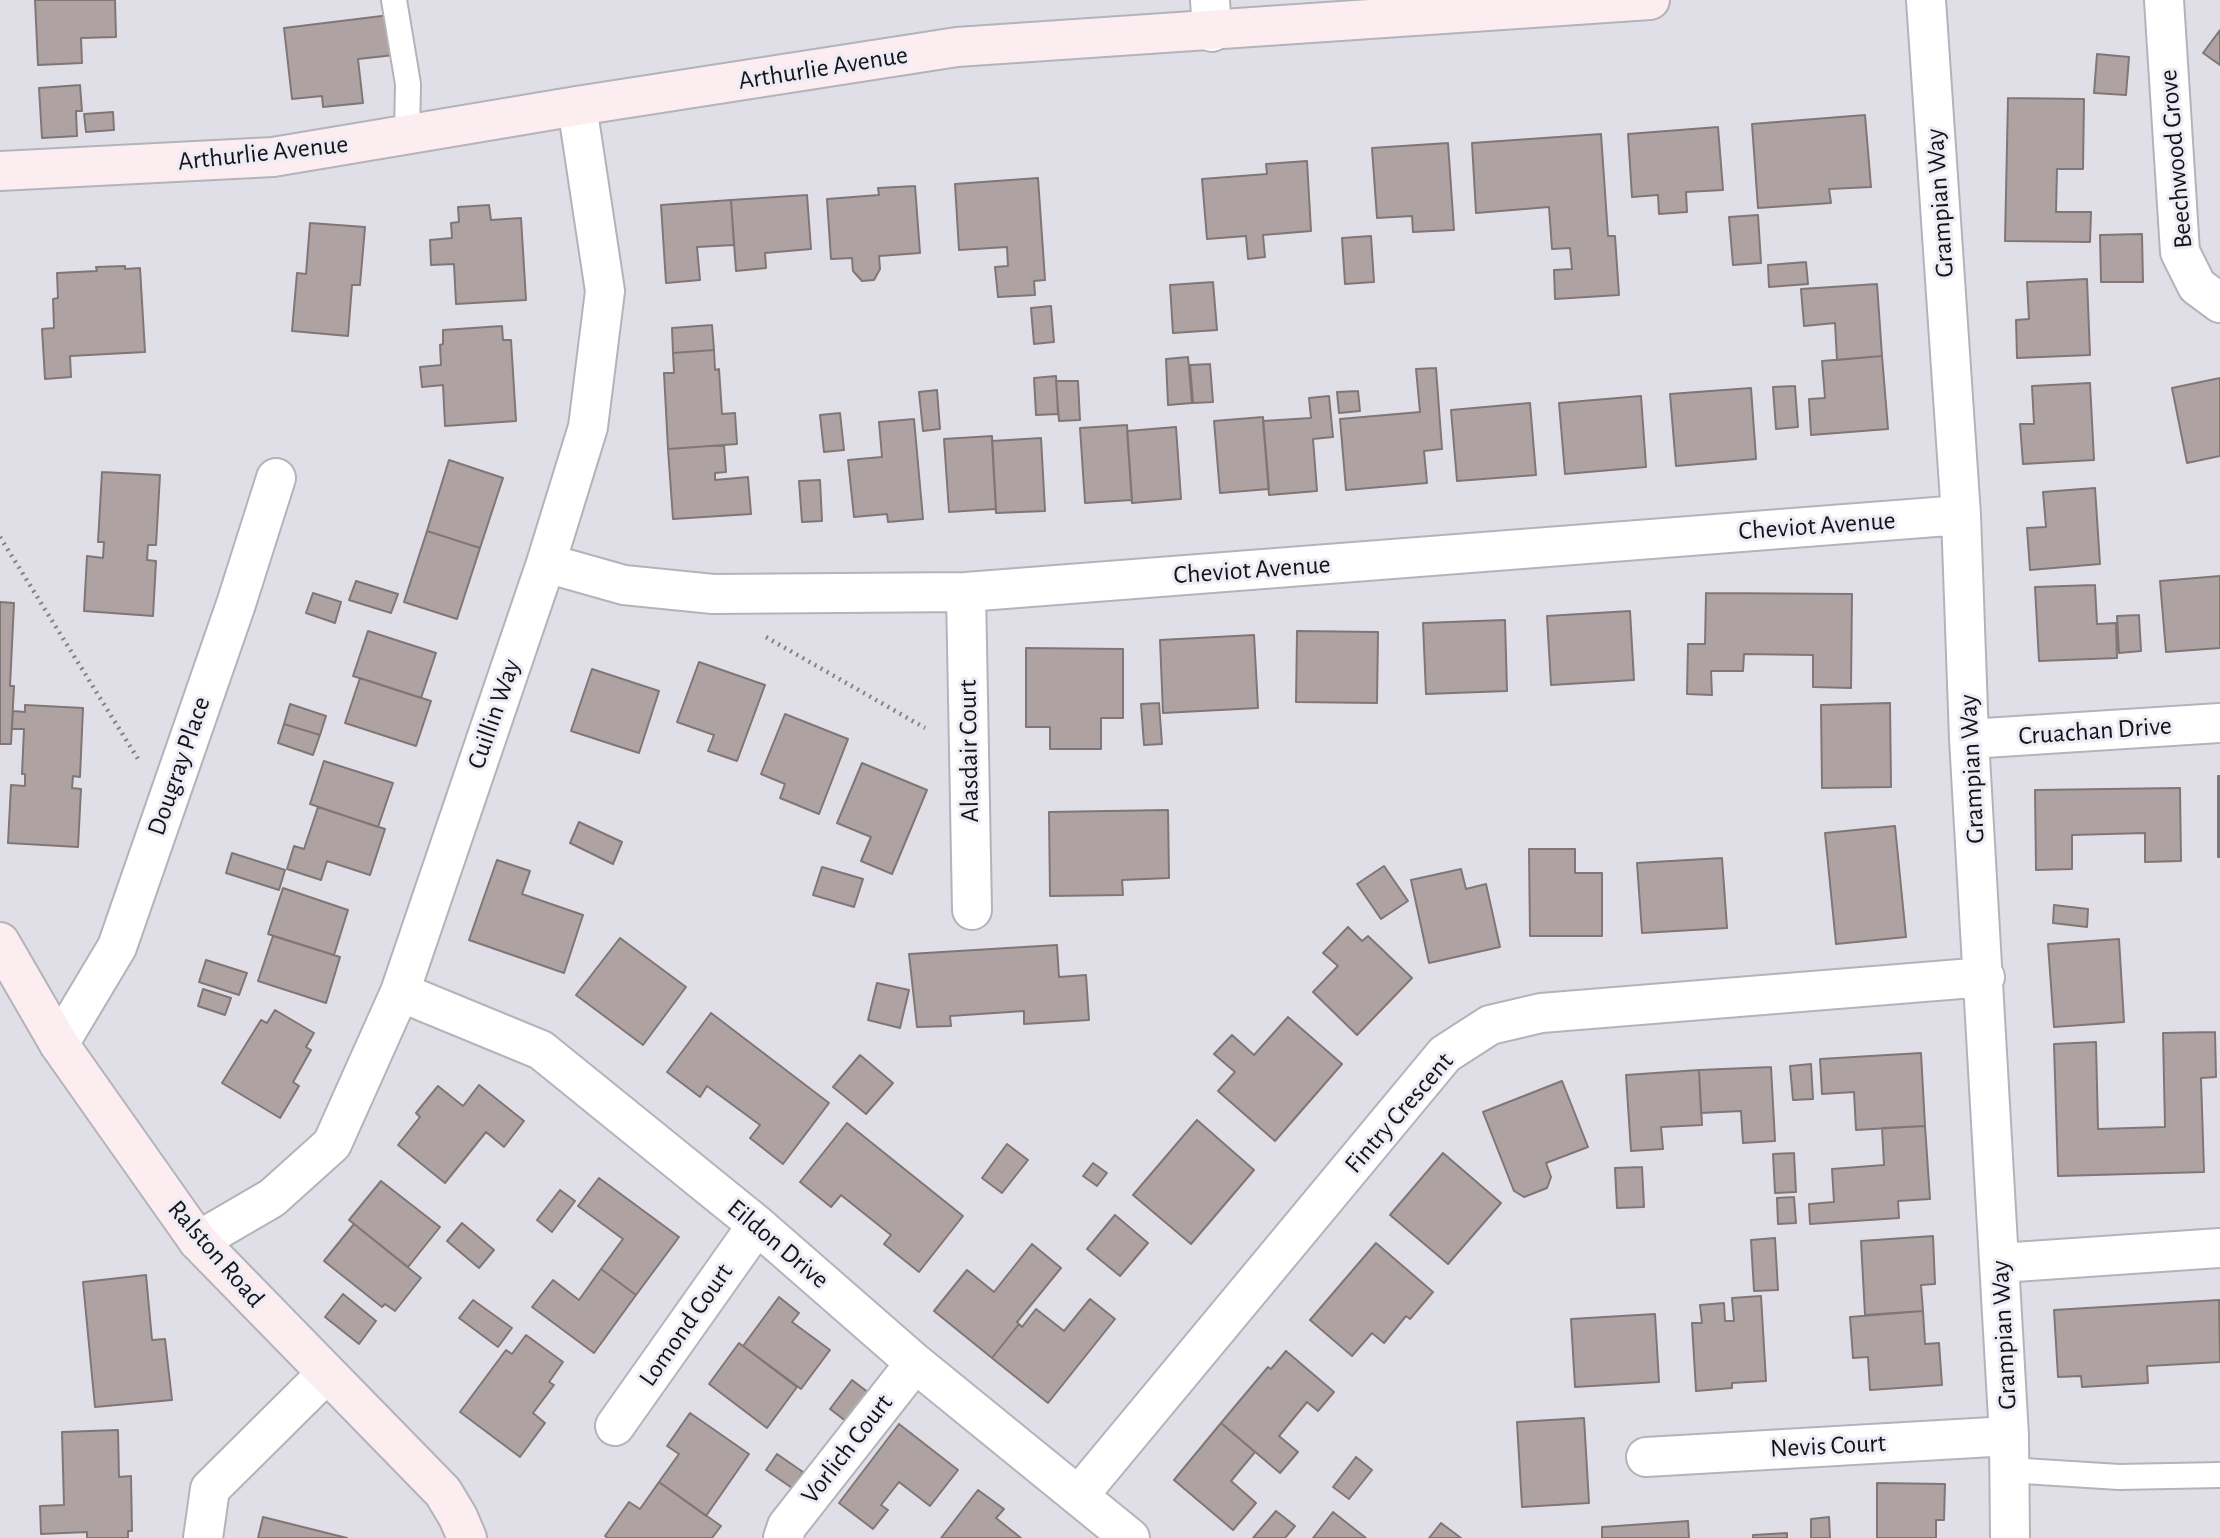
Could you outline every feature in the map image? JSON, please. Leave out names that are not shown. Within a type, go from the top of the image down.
[{"type":"street","name":"Arthurlie Avenue","points":[[0,171],[273,157],[957,47],[1211,16],[1650,0]]},
{"type":"street","name":"Grampian Way","points":[[1926,0],[1961,515],[1969,738],[2000,1263],[2010,1538]]},
{"type":"street","name":"Beechwood Grove","points":[[2164,0],[2180,252],[2197,286],[2220,303]]},
{"type":"street","name":"Cuillin Way","points":[[198,1241],[272,1198],[332,1144],[400,992],[545,563],[588,427],[605,291],[577,106]]},
{"type":"street","name":"Dougray Place","points":[[59,1044],[117,947],[236,604],[276,478]]},
{"type":"street","name":"Cheviot Avenue","points":[[545,563],[624,584],[713,594],[966,592],[1961,515]]},
{"type":"street","name":"Alasdair Court","points":[[966,592],[972,910]]},
{"type":"street","name":"Cruachan Drive","points":[[1969,738],[2220,723]]},
{"type":"street","name":"Ralston Road","points":[[0,942],[59,1044],[198,1241],[443,1492],[467,1538]]},
{"type":"street","name":"Fintry Crescent","points":[[1079,1495],[1445,1054],[1490,1025],[1541,1013],[1984,977]]},
{"type":"street","name":"Eildon Drive","points":[[400,992],[541,1049],[757,1225],[915,1363],[1130,1538]]},
{"type":"street","name":"Lomond Court","points":[[615,1426],[757,1225]]},
{"type":"street","points":[[2000,1263],[2220,1248]]},
{"type":"street","name":"Vorlich Court","points":[[783,1538],[787,1526],[915,1363]]},
{"type":"street","points":[[203,1538],[210,1489],[326,1374]]},
{"type":"street","name":"Nevis Court","points":[[1646,1457],[2009,1453]]},
{"type":"lane","points":[[394,0],[408,84],[407,135]]},
{"type":"lane","points":[[2009,1453],[2119,1477],[2220,1475]]},
{"type":"path","points":[[0,537],[167,804]]},
{"type":"path","points":[[736,594],[738,620],[944,739],[969,738]]},
{"type":"building","points":[[35,0],[115,0],[116,37],[81,38],[82,63],[38,65]]},
{"type":"building","points":[[390,15],[394,55],[358,59],[363,103],[323,107],[322,96],[292,99],[284,28]]},
{"type":"building","points":[[2220,30],[2220,65],[2203,53]]},
{"type":"building","points":[[2097,54],[2129,57],[2126,95],[2094,93]]},
{"type":"building","points":[[80,85],[82,111],[76,111],[77,136],[42,138],[39,88]]},
{"type":"building","points":[[2008,98],[2084,99],[2083,169],[2057,169],[2056,212],[2091,212],[2090,242],[2005,241]]},
{"type":"building","points":[[113,112],[114,130],[86,132],[84,114]]},
{"type":"building","points":[[1865,115],[1871,187],[1829,189],[1831,203],[1758,208],[1752,124]]},
{"type":"building","points":[[1718,127],[1723,190],[1686,192],[1687,212],[1659,214],[1658,195],[1632,197],[1628,134]]},
{"type":"building","points":[[1601,134],[1608,236],[1615,236],[1619,295],[1555,299],[1554,270],[1572,269],[1570,248],[1552,249],[1549,207],[1476,213],[1472,143]]},
{"type":"building","points":[[1448,143],[1454,230],[1413,232],[1412,216],[1377,218],[1372,148]]},
{"type":"building","points":[[1307,161],[1311,231],[1263,235],[1265,257],[1248,259],[1246,236],[1207,239],[1202,179],[1267,174],[1266,164]]},
{"type":"building","points":[[1038,178],[1045,280],[1034,281],[1035,295],[998,297],[995,267],[1008,266],[1007,247],[959,250],[955,184]]},
{"type":"building","points":[[915,186],[920,253],[879,256],[880,269],[874,280],[862,281],[853,271],[852,258],[831,259],[827,199],[879,195],[878,188]]},
{"type":"building","points":[[807,195],[811,249],[765,253],[766,268],[736,271],[731,200]]},
{"type":"building","points":[[731,200],[734,245],[697,247],[700,280],[666,283],[661,205]]},
{"type":"building","points":[[489,205],[491,220],[521,218],[526,300],[456,304],[454,264],[431,265],[430,240],[452,238],[451,223],[459,222],[458,207]]},
{"type":"building","points":[[1758,215],[1761,263],[1733,265],[1729,217]]},
{"type":"building","points":[[310,223],[365,227],[360,285],[352,285],[348,336],[292,331],[297,273],[306,274]]},
{"type":"building","points":[[2142,234],[2143,282],[2101,282],[2100,235]]},
{"type":"building","points":[[1371,236],[1374,282],[1345,284],[1342,238]]},
{"type":"building","points":[[1806,262],[1808,284],[1769,287],[1768,265]]},
{"type":"building","points":[[125,266],[125,269],[140,268],[145,352],[70,356],[71,377],[45,379],[42,329],[54,328],[53,299],[58,298],[57,273],[97,271],[96,267]]},
{"type":"building","points":[[2087,279],[2090,355],[2017,358],[2016,320],[2029,319],[2027,282]]},
{"type":"building","points":[[1213,282],[1217,330],[1173,333],[1170,285]]},
{"type":"building","points":[[1877,284],[1882,356],[1837,360],[1835,323],[1804,326],[1801,289]]},
{"type":"building","points":[[1051,306],[1054,342],[1034,344],[1031,308]]},
{"type":"building","points":[[712,325],[714,350],[673,353],[672,328]]},
{"type":"building","points":[[502,326],[503,340],[511,340],[516,421],[445,426],[443,385],[422,387],[420,367],[441,365],[440,345],[443,344],[443,330]]},
{"type":"building","points":[[714,350],[715,370],[719,369],[722,414],[735,413],[737,444],[668,449],[664,373],[674,373],[673,353]]},
{"type":"building","points":[[1882,356],[1888,429],[1811,435],[1809,399],[1825,398],[1822,361]]},
{"type":"building","points":[[1188,357],[1192,403],[1168,405],[1166,359]]},
{"type":"building","points":[[1210,364],[1213,402],[1193,403],[1190,365]]},
{"type":"building","points":[[1436,368],[1442,449],[1424,451],[1427,483],[1346,490],[1340,419],[1420,412],[1416,369]]},
{"type":"building","points":[[1056,376],[1058,414],[1036,415],[1034,378]]},
{"type":"building","points":[[2220,378],[2220,456],[2187,463],[2172,388]]},
{"type":"building","points":[[1056,381],[1078,381],[1080,420],[1059,421]]},
{"type":"building","points":[[2090,383],[2094,460],[2023,464],[2020,424],[2034,424],[2032,386]]},
{"type":"building","points":[[1795,386],[1798,427],[1776,429],[1773,387]]},
{"type":"building","points":[[1751,388],[1756,459],[1676,466],[1670,394]]},
{"type":"building","points":[[937,390],[940,429],[923,431],[919,392]]},
{"type":"building","points":[[1358,391],[1360,411],[1339,413],[1337,392]]},
{"type":"building","points":[[1329,396],[1333,437],[1313,439],[1317,491],[1269,495],[1263,421],[1311,418],[1309,398]]},
{"type":"building","points":[[1641,396],[1646,467],[1565,474],[1559,403]]},
{"type":"building","points":[[1530,403],[1536,475],[1457,481],[1451,410]]},
{"type":"building","points":[[840,413],[844,450],[824,452],[820,415]]},
{"type":"building","points":[[1263,417],[1269,489],[1220,493],[1214,421]]},
{"type":"building","points":[[914,419],[923,519],[888,522],[887,514],[854,517],[848,460],[882,457],[879,422]]},
{"type":"building","points":[[1127,425],[1132,500],[1085,503],[1080,428]]},
{"type":"building","points":[[1176,427],[1181,499],[1132,503],[1127,431]]},
{"type":"building","points":[[992,436],[996,509],[949,512],[944,439]]},
{"type":"building","points":[[1041,438],[1045,511],[996,513],[992,441]]},
{"type":"building","points":[[724,445],[726,472],[715,473],[715,480],[748,477],[751,514],[673,519],[668,449]]},
{"type":"building","points":[[449,460],[503,478],[480,548],[427,531]]},
{"type":"building","points":[[102,472],[160,475],[156,545],[148,545],[147,560],[156,561],[153,616],[84,611],[87,556],[103,558],[104,542],[98,542]]},
{"type":"building","points":[[820,480],[822,521],[802,522],[799,481]]},
{"type":"building","points":[[2095,488],[2100,564],[2030,570],[2027,528],[2046,527],[2043,492]]},
{"type":"building","points":[[427,531],[480,548],[457,619],[404,602]]},
{"type":"building","points":[[2220,576],[2220,648],[2166,652],[2160,581]]},
{"type":"building","points":[[356,581],[398,594],[391,613],[349,600]]},
{"type":"building","points":[[2095,585],[2097,624],[2116,623],[2117,658],[2039,661],[2035,587]]},
{"type":"building","points":[[313,593],[341,602],[335,623],[306,613]]},
{"type":"building","points":[[1706,593],[1852,594],[1851,688],[1813,687],[1813,655],[1744,654],[1743,671],[1711,671],[1712,695],[1687,694],[1688,644],[1705,644]]},
{"type":"building","points":[[0,602],[14,603],[10,686],[14,686],[11,744],[0,744]]},
{"type":"building","points":[[1630,611],[1634,680],[1551,685],[1547,616]]},
{"type":"building","points":[[2139,615],[2141,651],[2119,653],[2117,616]]},
{"type":"building","points":[[1505,620],[1507,691],[1426,694],[1423,623]]},
{"type":"building","points":[[368,631],[436,653],[421,698],[353,676]]},
{"type":"building","points":[[1297,631],[1378,632],[1377,703],[1296,702]]},
{"type":"building","points":[[1254,635],[1258,708],[1163,713],[1160,640]]},
{"type":"building","points":[[1026,648],[1123,649],[1123,718],[1101,718],[1101,749],[1050,749],[1050,727],[1026,727]]},
{"type":"building","points":[[699,662],[765,685],[737,761],[708,751],[714,735],[677,722]]},
{"type":"building","points":[[592,669],[659,691],[639,753],[571,731]]},
{"type":"building","points":[[360,678],[431,701],[416,746],[345,723]]},
{"type":"building","points":[[1159,703],[1162,744],[1144,745],[1141,704]]},
{"type":"building","points":[[1890,703],[1891,787],[1822,788],[1821,705]]},
{"type":"building","points":[[290,704],[326,716],[320,735],[284,724]]},
{"type":"building","points":[[25,705],[83,708],[80,777],[73,776],[72,788],[81,789],[78,847],[8,843],[11,785],[25,786],[25,774],[22,774],[24,729],[12,729],[13,711],[25,712]]},
{"type":"building","points":[[785,714],[848,739],[819,814],[780,798],[785,784],[761,774]]},
{"type":"building","points":[[284,724],[320,735],[313,755],[278,743]]},
{"type":"building","points":[[324,761],[393,783],[378,827],[310,804]]},
{"type":"building","points":[[862,763],[927,790],[892,874],[861,861],[871,837],[837,823]]},
{"type":"building","points":[[2220,776],[2220,857],[2218,857]]},
{"type":"building","points":[[2180,788],[2181,861],[2145,862],[2145,833],[2072,835],[2072,869],[2036,870],[2035,790]]},
{"type":"building","points":[[318,807],[385,829],[370,875],[327,861],[321,880],[287,869],[294,846],[304,849]]},
{"type":"building","points":[[1168,810],[1169,878],[1122,880],[1123,895],[1050,896],[1049,812]]},
{"type":"building","points":[[579,822],[622,842],[613,864],[570,843]]},
{"type":"building","points":[[1895,826],[1906,937],[1836,944],[1825,833]]},
{"type":"building","points":[[1529,849],[1575,849],[1575,873],[1602,873],[1602,936],[1530,936]]},
{"type":"building","points":[[232,853],[285,870],[279,890],[226,873]]},
{"type":"building","points":[[1722,858],[1727,928],[1642,933],[1637,863]]},
{"type":"building","points":[[497,860],[530,871],[522,894],[583,915],[564,973],[469,940]]},
{"type":"building","points":[[1384,866],[1408,901],[1381,919],[1357,884]]},
{"type":"building","points":[[822,867],[863,879],[854,907],[813,895]]},
{"type":"building","points":[[1461,869],[1466,889],[1486,884],[1500,947],[1429,963],[1411,880]]},
{"type":"building","points":[[283,888],[348,910],[334,955],[268,934]]},
{"type":"building","points":[[2054,905],[2088,909],[2087,927],[2053,923]]},
{"type":"building","points":[[1348,927],[1362,941],[1368,936],[1412,978],[1357,1035],[1313,992],[1338,966],[1323,953]]},
{"type":"building","points":[[273,936],[340,957],[326,1003],[258,981]]},
{"type":"building","points":[[620,938],[686,987],[643,1045],[576,995]]},
{"type":"building","points":[[2119,939],[2124,1022],[2054,1027],[2048,944]]},
{"type":"building","points":[[1057,945],[1059,977],[1086,975],[1089,1020],[1024,1024],[1024,1011],[950,1016],[951,1026],[917,1027],[909,954]]},
{"type":"building","points":[[206,960],[247,973],[239,995],[199,982]]},
{"type":"building","points":[[877,983],[909,990],[900,1028],[868,1020]]},
{"type":"building","points":[[203,989],[231,998],[225,1015],[198,1006]]},
{"type":"building","points":[[275,1010],[314,1033],[306,1047],[311,1050],[293,1082],[299,1086],[280,1118],[222,1083],[261,1020],[267,1023]]},
{"type":"building","points":[[711,1013],[829,1103],[783,1164],[750,1138],[760,1125],[707,1086],[700,1097],[667,1072]]},
{"type":"building","points":[[1288,1017],[1342,1064],[1275,1141],[1218,1091],[1235,1072],[1214,1054],[1232,1035],[1254,1055]]},
{"type":"building","points":[[2215,1032],[2216,1077],[2201,1078],[2204,1172],[2058,1176],[2054,1044],[2096,1042],[2098,1129],[2165,1127],[2163,1033]]},
{"type":"building","points":[[1921,1053],[1925,1126],[1856,1130],[1854,1092],[1822,1094],[1820,1059]]},
{"type":"building","points":[[860,1055],[893,1083],[866,1114],[833,1087]]},
{"type":"building","points":[[1811,1064],[1813,1099],[1793,1100],[1790,1066]]},
{"type":"building","points":[[1771,1067],[1775,1141],[1743,1143],[1741,1111],[1701,1113],[1699,1070]]},
{"type":"building","points":[[1699,1070],[1702,1125],[1661,1127],[1663,1149],[1631,1151],[1626,1075]]},
{"type":"building","points":[[1562,1081],[1588,1147],[1546,1163],[1551,1177],[1547,1188],[1524,1197],[1514,1191],[1483,1112]]},
{"type":"building","points":[[479,1085],[524,1121],[504,1147],[486,1132],[445,1183],[398,1145],[420,1117],[416,1113],[438,1086],[463,1106]]},
{"type":"building","points":[[1197,1120],[1254,1170],[1191,1244],[1133,1195]]},
{"type":"building","points":[[847,1123],[963,1216],[919,1272],[884,1244],[891,1235],[841,1195],[831,1207],[800,1182]]},
{"type":"building","points":[[1925,1126],[1930,1199],[1898,1201],[1899,1218],[1810,1224],[1809,1204],[1834,1202],[1832,1169],[1884,1165],[1882,1128]]},
{"type":"building","points":[[1007,1144],[1028,1160],[1002,1193],[982,1178]]},
{"type":"building","points":[[1443,1153],[1501,1203],[1448,1264],[1390,1215]]},
{"type":"building","points":[[1794,1153],[1796,1192],[1775,1193],[1773,1154]]},
{"type":"building","points":[[1093,1163],[1107,1173],[1097,1186],[1083,1176]]},
{"type":"building","points":[[1642,1167],[1644,1207],[1617,1208],[1615,1168]]},
{"type":"building","points":[[599,1178],[679,1237],[636,1295],[601,1269],[623,1239],[578,1206]]},
{"type":"building","points":[[381,1181],[440,1227],[408,1267],[349,1220]]},
{"type":"building","points":[[560,1190],[575,1201],[552,1232],[537,1220]]},
{"type":"building","points":[[1794,1197],[1796,1223],[1778,1224],[1777,1198]]},
{"type":"building","points":[[1115,1215],[1148,1243],[1120,1276],[1087,1249]]},
{"type":"building","points":[[462,1223],[494,1250],[479,1268],[447,1241]]},
{"type":"building","points":[[354,1224],[421,1278],[395,1311],[385,1304],[382,1307],[324,1261]]},
{"type":"building","points":[[1933,1236],[1935,1284],[1921,1285],[1923,1311],[1865,1315],[1861,1241]]},
{"type":"building","points":[[1775,1238],[1778,1290],[1754,1291],[1751,1240]]},
{"type":"building","points":[[1376,1243],[1433,1292],[1410,1319],[1406,1316],[1384,1343],[1372,1333],[1352,1356],[1310,1320]]},
{"type":"building","points":[[1032,1244],[1061,1268],[992,1358],[934,1311],[967,1270],[994,1292]]},
{"type":"building","points":[[601,1269],[636,1295],[594,1353],[532,1307],[553,1280],[579,1300]]},
{"type":"building","points":[[146,1275],[152,1340],[165,1339],[172,1400],[95,1407],[83,1282]]},
{"type":"building","points":[[343,1294],[376,1321],[359,1344],[325,1317]]},
{"type":"building","points":[[1761,1296],[1766,1381],[1732,1383],[1732,1388],[1696,1391],[1692,1323],[1702,1323],[1700,1305],[1724,1303],[1725,1321],[1734,1321],[1732,1298]]},
{"type":"building","points":[[779,1297],[799,1313],[792,1322],[830,1350],[801,1389],[743,1346]]},
{"type":"building","points":[[1090,1299],[1115,1319],[1048,1403],[992,1358],[1019,1324],[1022,1327],[1036,1309],[1064,1331]]},
{"type":"building","points":[[473,1300],[512,1328],[498,1347],[459,1318]]},
{"type":"building","points":[[2219,1300],[2220,1362],[2147,1366],[2148,1383],[2082,1387],[2081,1376],[2058,1377],[2054,1310]]},
{"type":"building","points":[[1923,1311],[1925,1344],[1939,1343],[1942,1385],[1870,1390],[1868,1357],[1853,1358],[1850,1317]]},
{"type":"building","points":[[1655,1314],[1659,1382],[1575,1387],[1571,1319]]},
{"type":"building","points":[[526,1335],[563,1362],[549,1382],[554,1385],[533,1413],[545,1423],[520,1457],[460,1412],[506,1350],[512,1354]]},
{"type":"building","points":[[739,1343],[797,1387],[767,1428],[709,1384]]},
{"type":"building","points":[[1286,1351],[1334,1392],[1318,1411],[1307,1402],[1279,1436],[1298,1452],[1280,1473],[1221,1423],[1268,1367],[1271,1369]]},
{"type":"building","points":[[852,1380],[869,1393],[847,1422],[830,1409]]},
{"type":"building","points":[[690,1413],[749,1454],[706,1516],[659,1482],[679,1454],[667,1446]]},
{"type":"building","points":[[1584,1418],[1589,1503],[1522,1507],[1517,1422]]},
{"type":"building","points":[[1221,1423],[1255,1452],[1231,1481],[1256,1503],[1233,1530],[1174,1480]]},
{"type":"building","points":[[899,1424],[958,1470],[930,1506],[899,1482],[881,1505],[888,1510],[873,1529],[839,1503]]},
{"type":"building","points":[[118,1430],[119,1477],[131,1476],[132,1531],[128,1531],[128,1538],[87,1538],[87,1532],[41,1534],[40,1506],[64,1505],[62,1432]]},
{"type":"building","points":[[777,1454],[803,1472],[792,1488],[766,1470]]},
{"type":"building","points":[[1356,1457],[1372,1470],[1349,1499],[1333,1487]]},
{"type":"building","points":[[659,1482],[721,1526],[712,1538],[605,1536],[629,1502],[640,1509]]},
{"type":"building","points":[[1877,1483],[1945,1484],[1944,1520],[1936,1520],[1936,1538],[1877,1538]]},
{"type":"building","points":[[978,1490],[1004,1509],[996,1518],[1021,1538],[941,1538]]},
{"type":"building","points":[[1276,1511],[1295,1526],[1285,1538],[1253,1538]]},
{"type":"building","points":[[1333,1512],[1366,1538],[1313,1538]]},
{"type":"building","points":[[263,1517],[347,1538],[258,1538]]},
{"type":"building","points":[[1829,1517],[1830,1538],[1811,1538],[1811,1519]]},
{"type":"building","points":[[1688,1521],[1689,1538],[1602,1538],[1602,1527]]},
{"type":"building","points":[[1441,1523],[1461,1538],[1429,1538]]},
{"type":"building","points":[[1787,1533],[1787,1538],[1753,1538],[1753,1535]]}]
